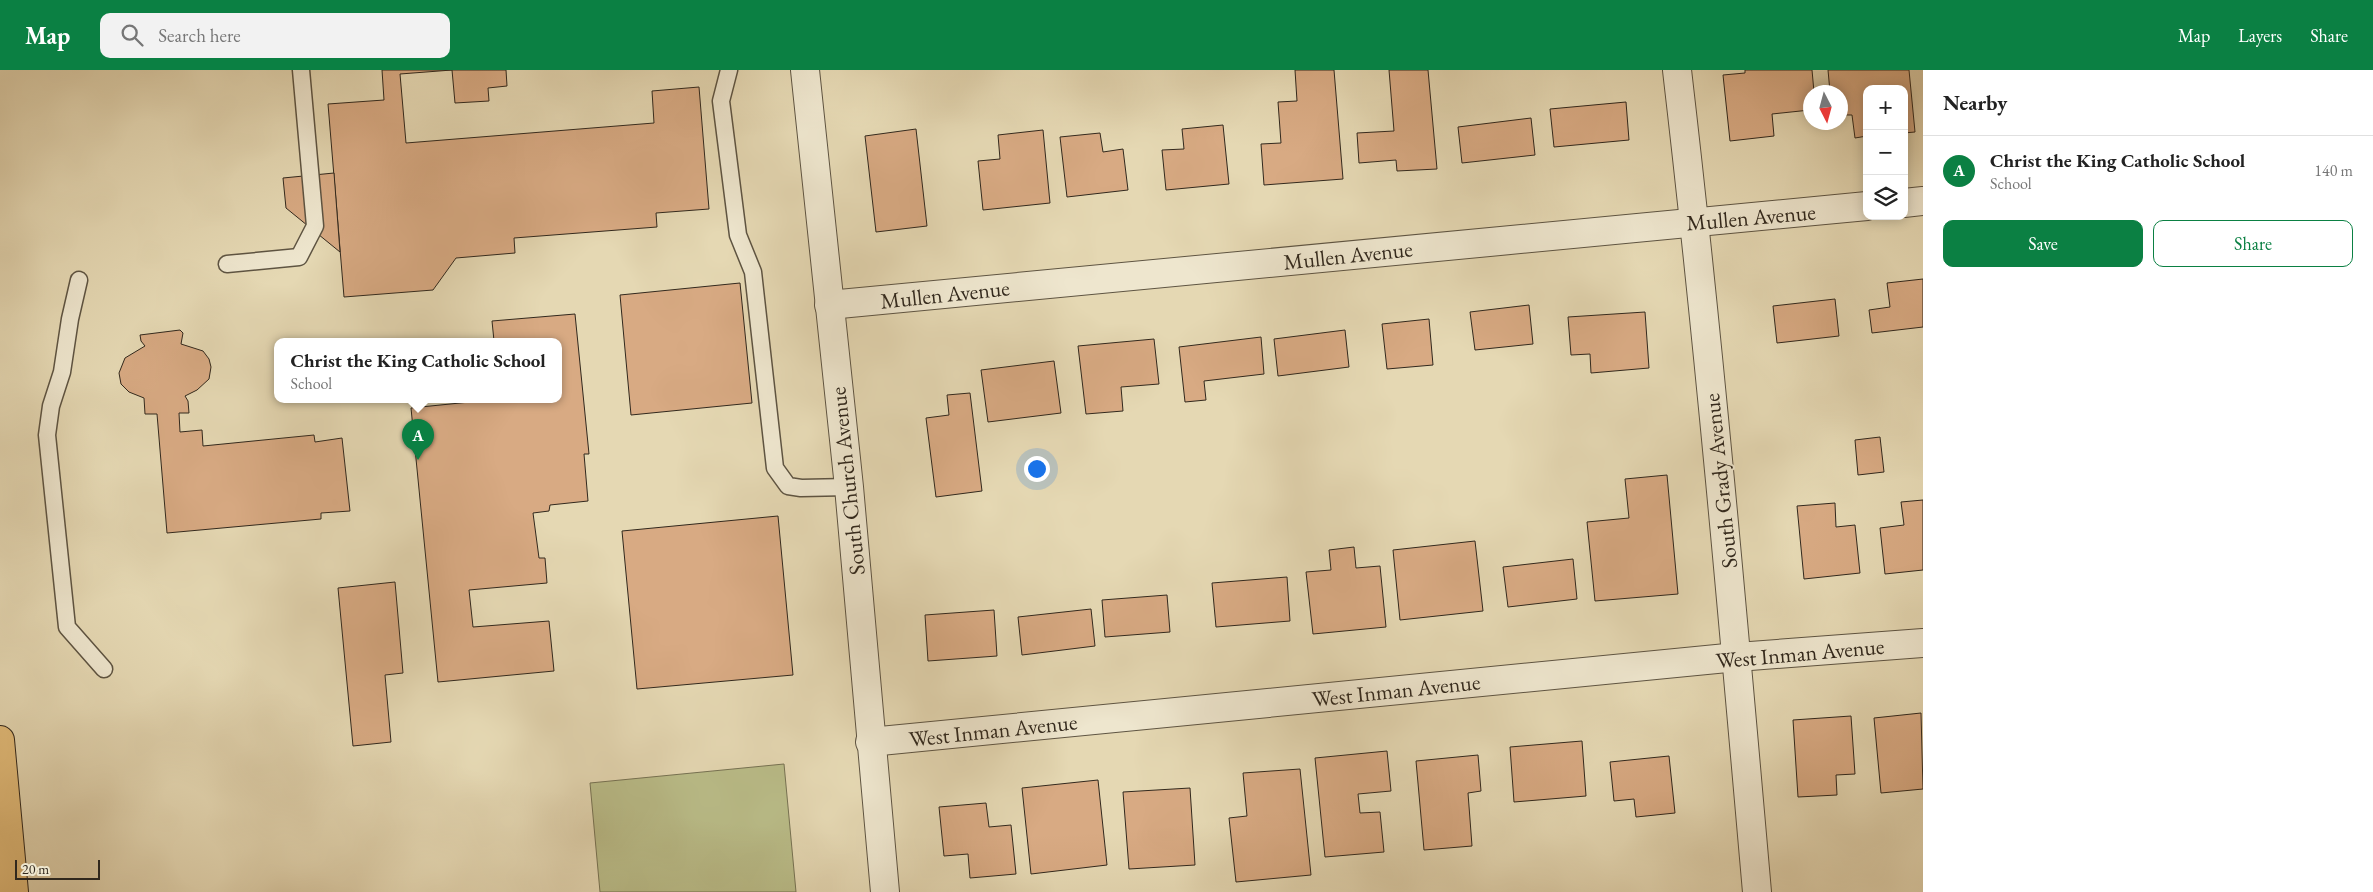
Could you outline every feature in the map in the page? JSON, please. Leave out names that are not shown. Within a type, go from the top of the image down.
[{"type":"main road","points":[[0,740],[3,822],[14,892]]},
{"type":"street","name":"South Church Avenue","points":[[805,70],[849,487],[884,892]]},
{"type":"street","name":"South Grady Avenue","points":[[1677,70],[1737,657],[1757,892]]},
{"type":"street","points":[[1908,202],[1923,201]]},
{"type":"street","name":"Mullen Avenue","points":[[829,305],[1863,206]]},
{"type":"street","name":"West Inman Avenue","points":[[870,742],[1737,657],[1923,643]]},
{"type":"lane","points":[[226,264],[299,257],[315,226],[301,70]]},
{"type":"lane","points":[[729,70],[721,101],[738,235],[753,272],[776,468],[788,486],[801,488],[849,487]]},
{"type":"lane","points":[[79,280],[70,319],[62,372],[51,406],[47,435],[67,628],[104,669]]},
{"type":"green space","points":[[784,764],[796,892],[600,892],[590,783]]},
{"type":"building","points":[[382,70],[452,70],[400,74],[406,143],[654,123],[652,91],[699,87],[709,209],[656,213],[657,227],[514,238],[515,253],[456,258],[433,290],[344,297],[328,104],[384,100]]},
{"type":"building","points":[[452,70],[506,70],[507,86],[488,88],[489,101],[455,103]]},
{"type":"building","points":[[1295,70],[1334,70],[1343,179],[1264,185],[1261,144],[1281,143],[1278,102],[1297,101]]},
{"type":"building","points":[[1389,70],[1428,70],[1437,169],[1397,171],[1396,160],[1359,163],[1357,133],[1394,131]]},
{"type":"building","points":[[1745,70],[1812,70],[1813,85],[1803,85],[1803,111],[1772,114],[1774,136],[1730,141],[1723,75],[1745,73]]},
{"type":"building","points":[[1828,70],[1909,70],[1915,132],[1908,133],[1908,85],[1863,85],[1863,137],[1855,138],[1852,115],[1848,115],[1848,85],[1829,85]]},
{"type":"building","points":[[1626,102],[1629,140],[1554,147],[1550,109]]},
{"type":"building","points":[[1531,118],[1535,155],[1462,163],[1458,127]]},
{"type":"building","points":[[1223,125],[1229,184],[1166,190],[1162,150],[1184,149],[1182,129]]},
{"type":"building","points":[[916,129],[927,226],[876,232],[865,136]]},
{"type":"building","points":[[1043,130],[1050,203],[983,210],[978,161],[1000,159],[998,135]]},
{"type":"building","points":[[1100,133],[1103,152],[1123,149],[1128,190],[1067,197],[1060,137]]},
{"type":"building","points":[[334,173],[340,252],[286,208],[283,178]]},
{"type":"building","points":[[1923,279],[1923,327],[1872,333],[1869,310],[1890,307],[1887,283]]},
{"type":"building","points":[[740,283],[752,403],[631,415],[620,295]]},
{"type":"building","points":[[1835,299],[1839,336],[1777,343],[1773,306]]},
{"type":"building","points":[[1529,305],[1533,344],[1475,350],[1470,312]]},
{"type":"building","points":[[1645,312],[1649,368],[1591,373],[1590,354],[1571,355],[1568,317]]},
{"type":"building","points":[[575,314],[589,454],[584,454],[588,501],[550,505],[549,511],[533,513],[539,558],[545,558],[547,583],[469,590],[473,627],[549,621],[554,671],[438,682],[411,408],[460,403],[562,403],[562,338],[494,338],[492,321]]},
{"type":"building","points":[[1429,319],[1433,365],[1387,369],[1382,324]]},
{"type":"building","points":[[180,330],[183,333],[181,344],[203,351],[209,359],[211,367],[209,379],[197,390],[185,396],[188,401],[189,413],[179,413],[180,432],[202,430],[203,446],[314,435],[315,442],[342,438],[350,511],[321,513],[321,519],[167,533],[157,414],[145,414],[144,398],[129,392],[121,384],[119,373],[125,358],[145,346],[141,341],[140,335]]},
{"type":"building","points":[[1345,330],[1349,367],[1278,376],[1274,339]]},
{"type":"building","points":[[1261,337],[1264,374],[1204,381],[1206,400],[1185,402],[1179,347]]},
{"type":"building","points":[[1154,339],[1159,384],[1121,387],[1123,411],[1086,414],[1078,346]]},
{"type":"building","points":[[1054,361],[1061,413],[988,422],[981,370]]},
{"type":"building","points":[[970,393],[982,491],[936,497],[926,418],[949,415],[947,395]]},
{"type":"building","points":[[1880,437],[1884,472],[1858,475],[1855,440]]},
{"type":"building","points":[[1667,475],[1678,594],[1595,601],[1587,522],[1629,518],[1625,479]]},
{"type":"building","points":[[1923,500],[1923,570],[1885,574],[1880,528],[1904,525],[1901,502]]},
{"type":"building","points":[[1835,503],[1836,527],[1855,525],[1860,573],[1804,579],[1797,506]]},
{"type":"building","points":[[778,516],[793,675],[637,689],[622,531]]},
{"type":"building","points":[[1475,541],[1483,611],[1400,620],[1393,550]]},
{"type":"building","points":[[1354,547],[1356,568],[1380,566],[1386,627],[1313,634],[1306,572],[1331,570],[1329,550]]},
{"type":"building","points":[[1573,559],[1577,599],[1508,607],[1503,567]]},
{"type":"building","points":[[1287,577],[1290,621],[1216,627],[1212,583]]},
{"type":"building","points":[[395,582],[403,673],[385,675],[391,742],[353,746],[338,588]]},
{"type":"building","points":[[1167,595],[1170,632],[1105,637],[1102,600]]},
{"type":"building","points":[[1091,609],[1095,646],[1022,655],[1018,617]]},
{"type":"building","points":[[994,610],[997,656],[928,661],[925,615]]},
{"type":"building","points":[[1921,713],[1923,789],[1881,793],[1874,718]]},
{"type":"building","points":[[1851,716],[1855,774],[1836,775],[1837,795],[1798,797],[1793,720]]},
{"type":"building","points":[[1582,741],[1586,796],[1514,802],[1510,747]]},
{"type":"building","points":[[1387,751],[1391,791],[1358,794],[1360,813],[1380,812],[1384,852],[1325,857],[1315,758]]},
{"type":"building","points":[[1478,755],[1481,791],[1468,793],[1472,846],[1424,850],[1416,761]]},
{"type":"building","points":[[1669,756],[1675,813],[1636,817],[1634,799],[1614,801],[1610,762]]},
{"type":"building","points":[[1300,769],[1311,875],[1236,882],[1229,818],[1247,816],[1243,773]]},
{"type":"building","points":[[1098,780],[1107,865],[1031,874],[1022,788]]},
{"type":"building","points":[[1190,788],[1195,865],[1129,869],[1123,792]]},
{"type":"building","points":[[986,803],[989,827],[1011,825],[1016,874],[970,878],[968,854],[944,856],[939,807]]},
{"type":"place","name":"Christ the King Catholic School","points":[[418,460]]}]
